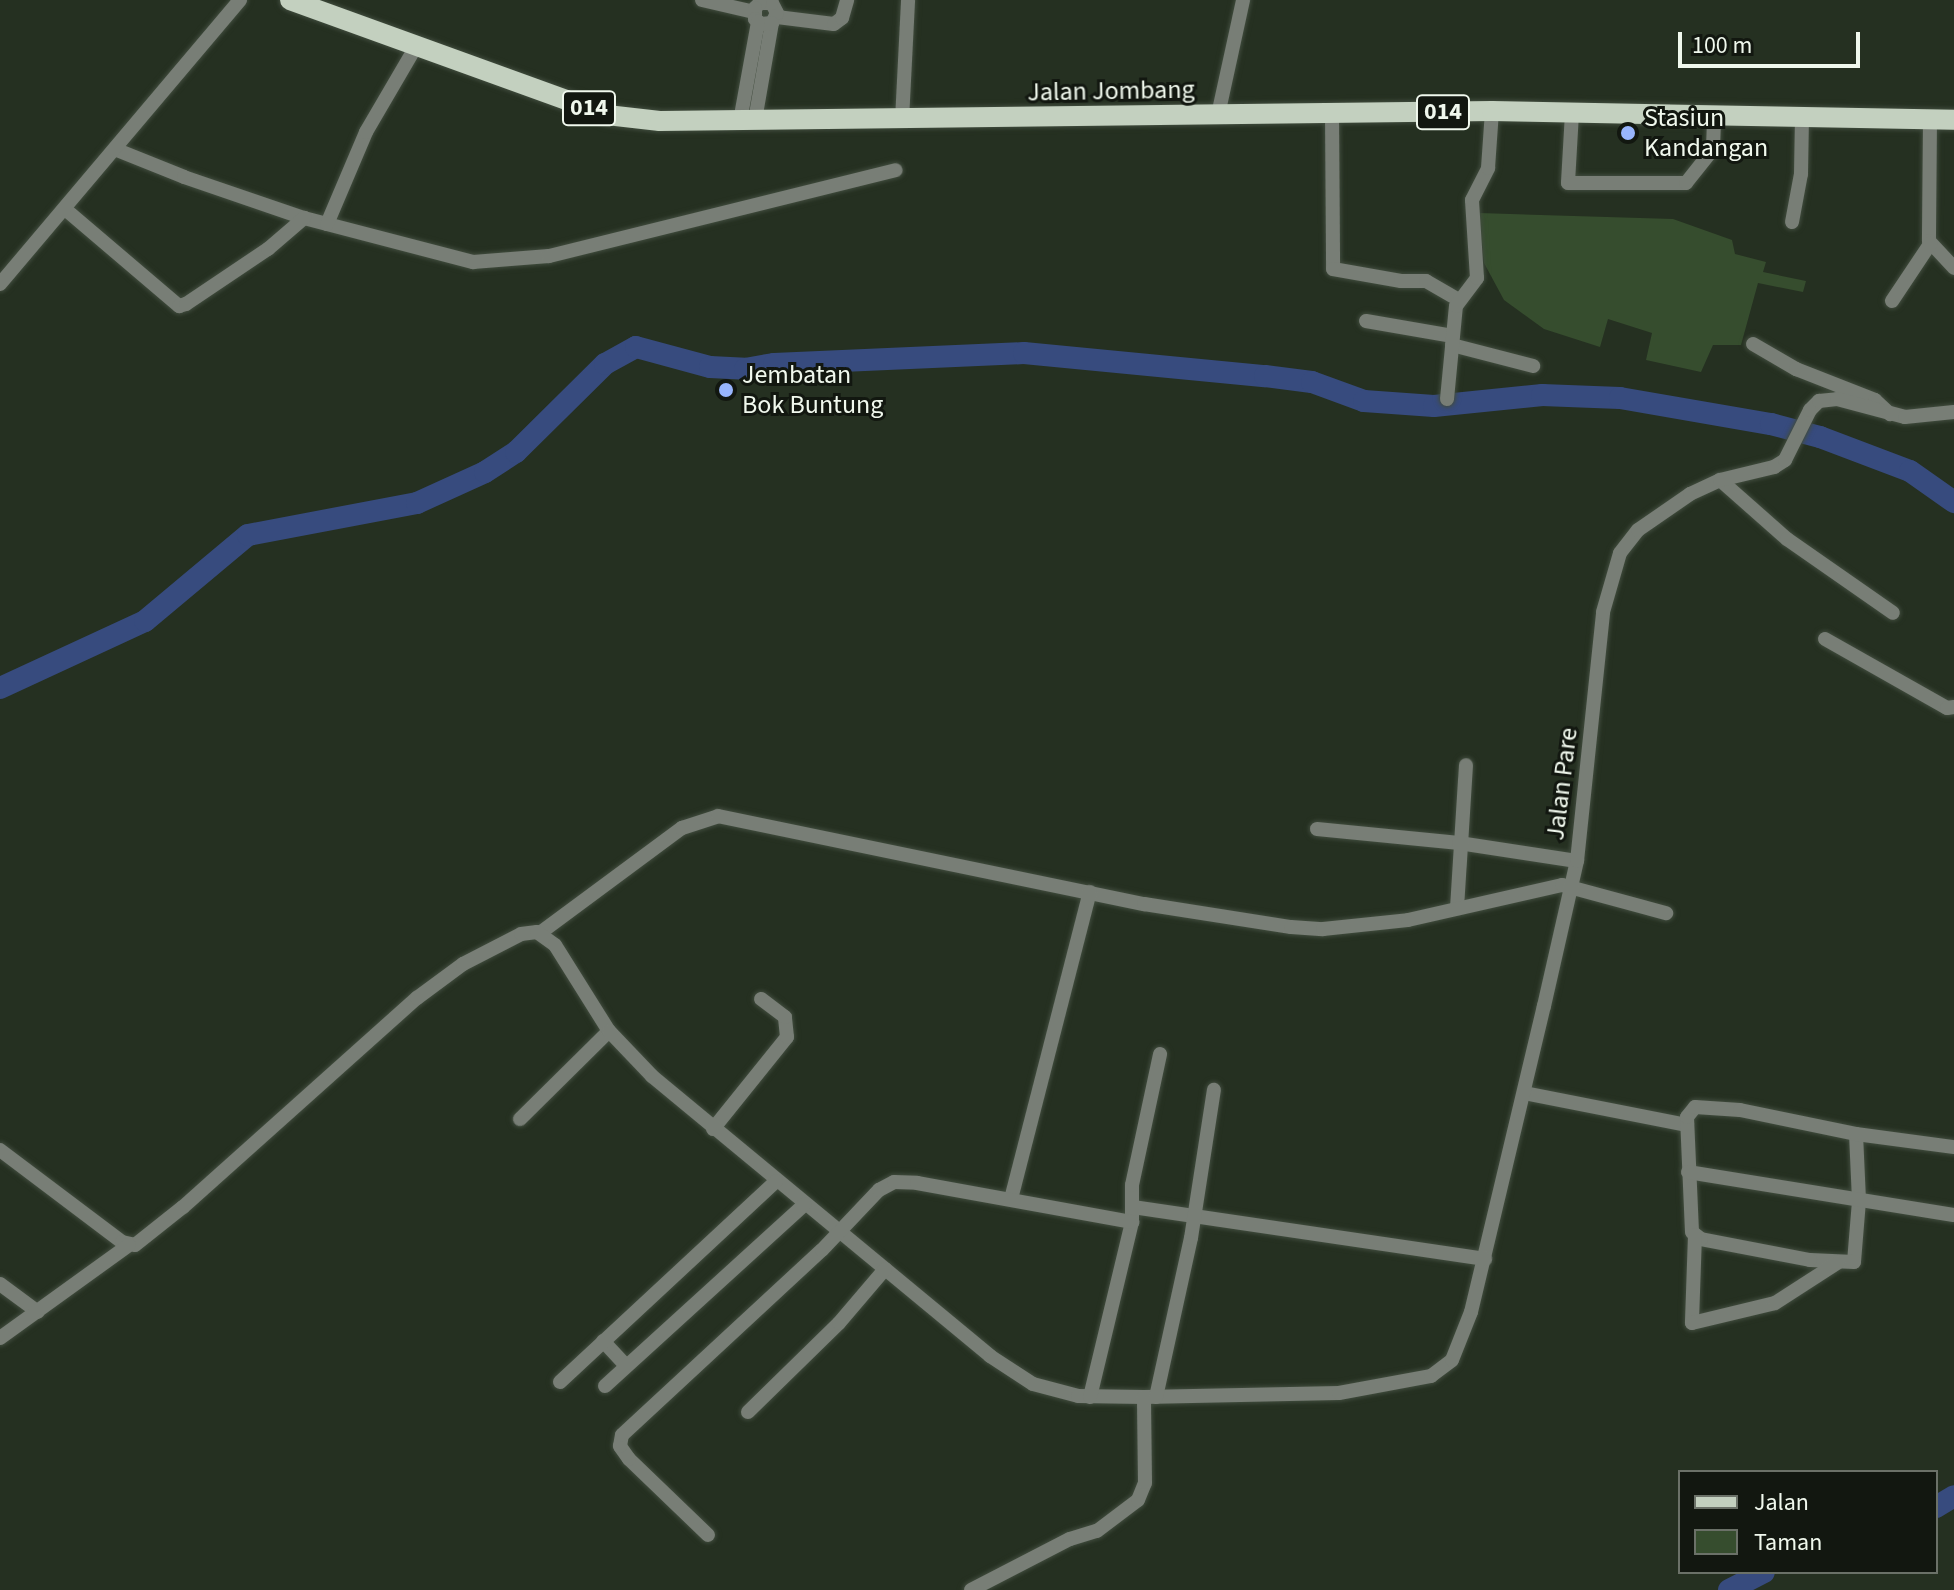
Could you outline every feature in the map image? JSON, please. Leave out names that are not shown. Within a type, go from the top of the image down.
[{"type":"main road","name":"Jalan Jombang","points":[[290,0],[415,48],[607,115],[660,121],[1492,111],[1954,120]]},
{"type":"street","points":[[0,284],[117,150],[240,0]]},
{"type":"street","points":[[702,0],[735,3],[765,19],[834,24],[842,18],[847,0]]},
{"type":"street","points":[[904,120],[908,0]]},
{"type":"street","points":[[1218,115],[1243,0]]},
{"type":"street","points":[[748,120],[765,19]]},
{"type":"street","points":[[327,224],[366,132],[415,48]]},
{"type":"street","points":[[1447,399],[1459,300],[1477,278],[1472,200],[1488,168],[1492,111]]},
{"type":"street","points":[[1332,112],[1333,269],[1372,278],[1426,281],[1459,300]]},
{"type":"street","points":[[1572,113],[1568,183],[1686,183],[1713,149],[1714,116]]},
{"type":"street","points":[[1792,222],[1801,174],[1802,118]]},
{"type":"street","points":[[1892,301],[1930,244],[1930,119]]},
{"type":"street","points":[[117,150],[184,177],[304,218],[442,256],[501,263],[549,256],[896,170]]},
{"type":"street","points":[[65,209],[179,306],[268,249],[304,218]]},
{"type":"street","points":[[1930,244],[1954,268]]},
{"type":"street","points":[[1366,321],[1452,340],[1533,366]]},
{"type":"street","points":[[1753,344],[1796,369],[1875,400],[1890,415]]},
{"type":"street","name":"Jalan Pare","points":[[540,933],[560,952],[574,980],[609,1031],[652,1076],[776,1181],[1020,1378],[1048,1391],[1090,1397],[1150,1397],[1339,1393],[1431,1376],[1452,1360],[1485,1259],[1572,886],[1603,612],[1615,562],[1638,530],[1666,507],[1720,480],[1774,467],[1790,454],[1810,410],[1819,401],[1837,399],[1890,415],[1924,417],[1954,412]]},
{"type":"street","points":[[1720,480],[1787,539],[1893,613]]},
{"type":"street","points":[[1825,639],[1947,708],[1954,707]]},
{"type":"street","points":[[1457,908],[1466,765]]},
{"type":"street","points":[[0,1338],[129,1245],[140,1242],[417,998],[463,964],[507,940],[531,932],[540,933],[682,828],[707,817],[772,825],[1243,922],[1323,929],[1408,920],[1545,887],[1572,886],[1666,913]]},
{"type":"street","points":[[1317,829],[1459,843],[1577,861]]},
{"type":"street","points":[[1011,1199],[1090,892]]},
{"type":"street","points":[[713,1129],[787,1037],[785,1017],[761,999]]},
{"type":"street","points":[[520,1119],[609,1031]]},
{"type":"street","points":[[1090,1397],[1132,1215],[1132,1185],[1160,1054]]},
{"type":"street","points":[[971,1590],[1041,1552],[1097,1531],[1138,1500],[1145,1483],[1150,1397],[1194,1216],[1214,1090]]},
{"type":"street","points":[[1524,1093],[1687,1125]]},
{"type":"street","points":[[1837,1263],[1775,1303],[1692,1323],[1695,1235],[1690,1227],[1687,1125],[1690,1111],[1704,1104],[1856,1134],[1954,1147]]},
{"type":"street","points":[[1695,1235],[1837,1263],[1852,1263],[1857,1259],[1859,1201],[1856,1134]]},
{"type":"street","points":[[0,1150],[129,1245]]},
{"type":"street","points":[[1688,1172],[1954,1215]]},
{"type":"street","points":[[560,1382],[776,1181]]},
{"type":"street","points":[[708,1535],[629,1459],[620,1446],[622,1435],[840,1231],[868,1200],[894,1182],[1132,1215],[1194,1216],[1485,1259]]},
{"type":"street","points":[[605,1386],[805,1204]]},
{"type":"street","points":[[748,1412],[839,1323],[885,1269]]},
{"type":"street","points":[[0,1284],[38,1312]]},
{"type":"street","points":[[603,1341],[626,1366]]},
{"type":"green space","points":[[1479,213],[1673,219],[1732,240],[1735,254],[1766,262],[1763,272],[1806,281],[1803,292],[1758,283],[1741,345],[1713,345],[1701,372],[1646,360],[1652,333],[1608,319],[1600,347],[1544,329],[1504,300],[1484,263]]},
{"type":"waterway","points":[[0,688],[145,621],[248,535],[417,503],[485,472],[516,452],[605,364],[636,347],[710,367],[745,369],[774,364],[1024,353],[1312,382],[1364,401],[1434,406],[1542,395],[1620,398],[1771,424],[1820,437],[1910,471],[1954,502]]},
{"type":"waterway","points":[[1938,1506],[1954,1496]]},
{"type":"waterway","points":[[1729,1590],[1760,1574]]},
{"type":"place","name":"Stasiun Kandangan","points":[[1628,133]]},
{"type":"place","name":"Jembatan Bok Buntung","points":[[726,390]]}]
